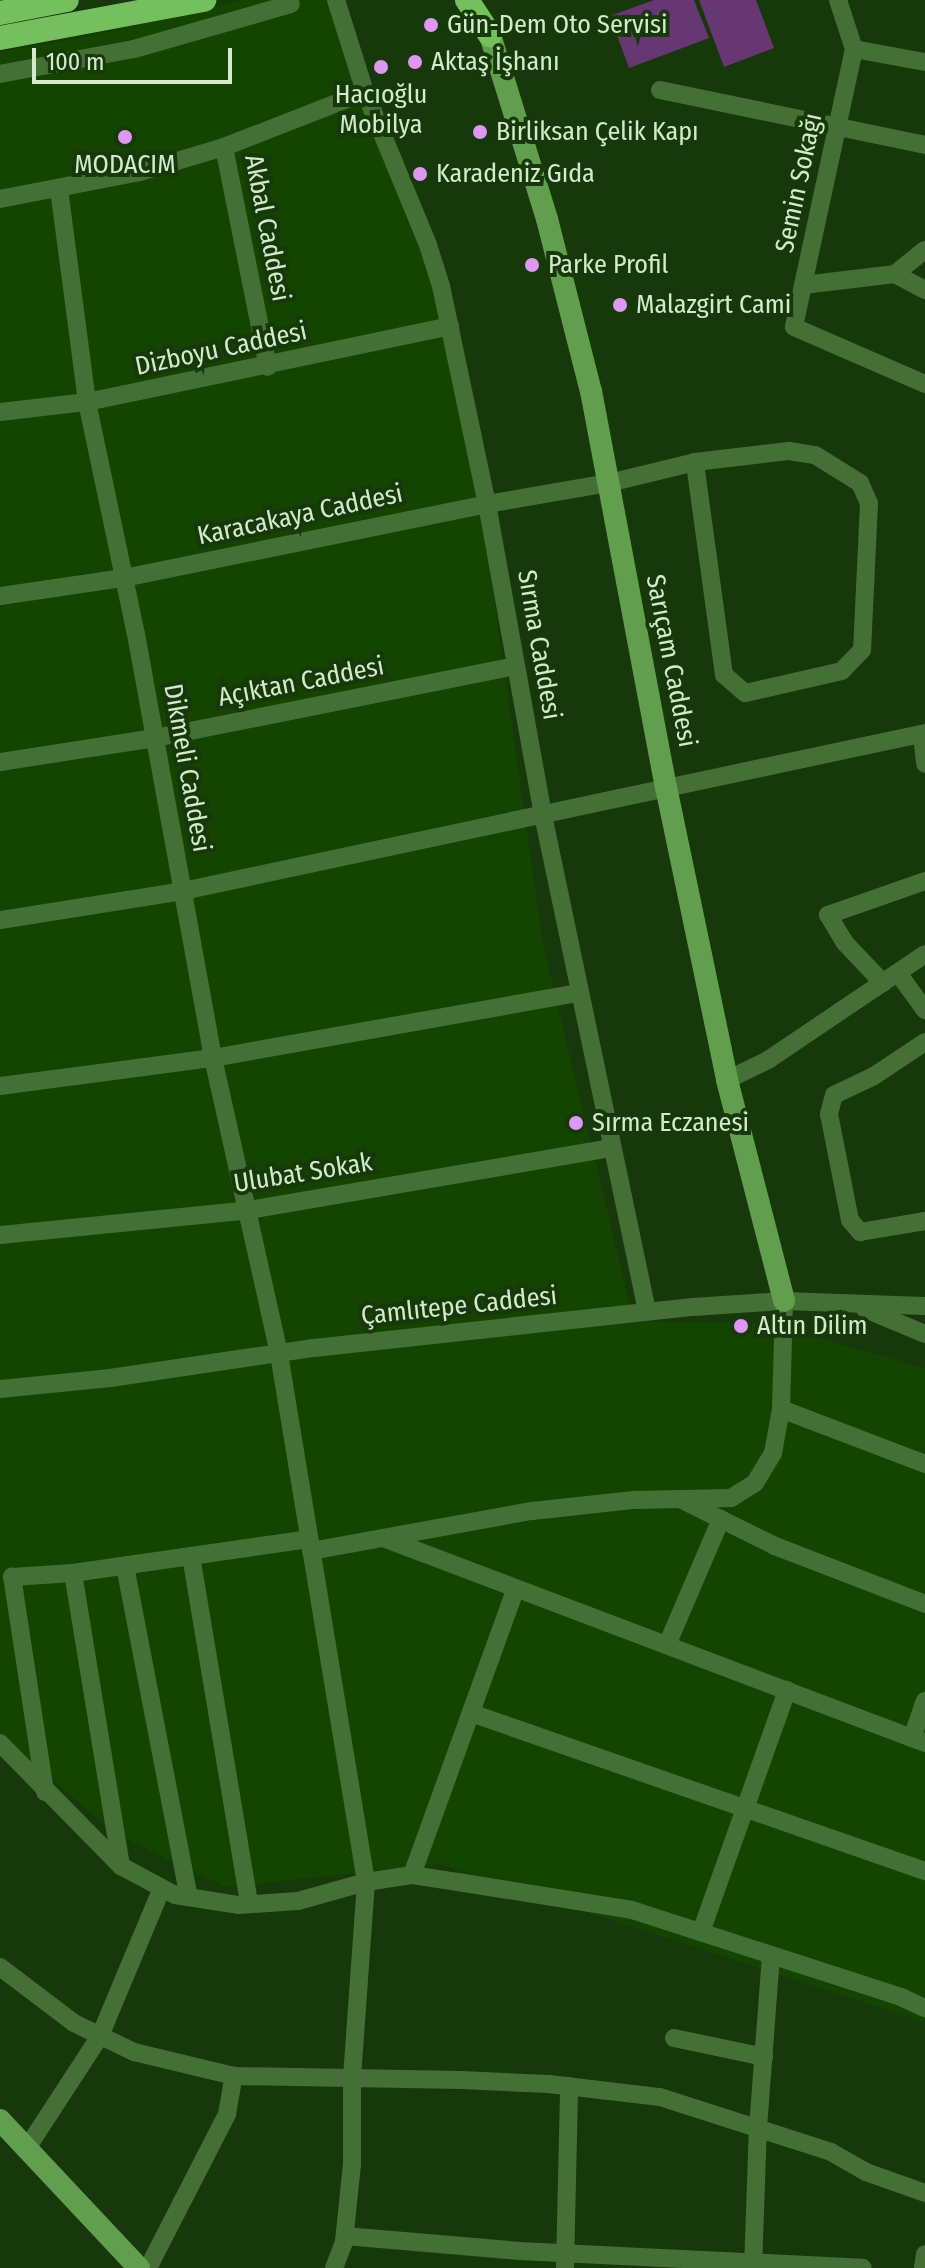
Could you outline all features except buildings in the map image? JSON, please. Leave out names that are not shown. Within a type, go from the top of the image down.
[{"type":"highway","points":[[0,13],[67,0]]},
{"type":"highway","points":[[0,38],[204,0]]},
{"type":"highway","points":[[467,0],[490,35]]},
{"type":"highway","points":[[483,0],[490,35]]},
{"type":"highway","points":[[490,0],[490,35]]},
{"type":"main road","name":"Sarıçam Caddesi","points":[[490,35],[547,219],[609,483],[666,787],[727,1080],[784,1301]]},
{"type":"main road","points":[[0,2120],[139,2268]]},
{"type":"street","name":"Sırma Caddesi","points":[[336,0],[365,92],[428,245],[450,326],[487,504],[543,815],[647,1311]]},
{"type":"street","points":[[838,0],[854,49],[925,62]]},
{"type":"street","points":[[0,74],[134,49],[291,4]]},
{"type":"street","name":"Semin Sokağı","points":[[854,49],[794,327],[925,384]]},
{"type":"street","points":[[660,90],[925,145]]},
{"type":"street","points":[[0,199],[140,172],[224,147],[365,92]]},
{"type":"street","name":"Akbal Caddesi","points":[[224,147],[268,367]]},
{"type":"street","name":"Dikmeli Caddesi","points":[[59,189],[87,402],[155,738],[213,1058],[279,1354],[366,1882],[352,2076],[352,2164],[345,2236],[334,2268]]},
{"type":"street","points":[[803,285],[895,274],[925,250]]},
{"type":"street","points":[[895,274],[925,290]]},
{"type":"street","name":"Dizboyu Caddesi","points":[[0,412],[87,402],[268,367],[450,326]]},
{"type":"street","name":"Karacakaya Caddesi","points":[[0,596],[124,578],[487,504],[609,483],[695,462],[789,451],[815,455],[860,483],[869,503],[862,650],[842,671],[745,693],[724,675],[695,462]]},
{"type":"street","name":"Açıktan Caddesi","points":[[0,762],[155,738],[516,666]]},
{"type":"street","points":[[0,920],[183,891],[924,733],[925,764]]},
{"type":"street","points":[[925,881],[828,915],[845,943],[925,1010]]},
{"type":"street","points":[[727,1080],[768,1060],[925,954]]},
{"type":"street","points":[[0,1086],[213,1058],[579,993]]},
{"type":"street","points":[[925,1042],[874,1076],[834,1095],[829,1114],[850,1220],[860,1232],[925,1221]]},
{"type":"street","name":"Ulubat Sokak","points":[[0,1235],[249,1210],[612,1148]]},
{"type":"street","points":[[45,1792],[6,1578],[73,1573],[191,1556],[384,1538],[532,1511],[634,1500],[731,1498],[755,1483],[773,1453],[781,1409],[784,1301]]},
{"type":"street","name":"Çamlıtepe Caddesi","points":[[0,1389],[647,1311],[784,1301],[925,1306]]},
{"type":"street","points":[[850,1303],[925,1334]]},
{"type":"street","points":[[781,1409],[925,1464]]},
{"type":"street","points":[[679,1499],[775,1546],[925,1604]]},
{"type":"street","points":[[667,1645],[721,1519]]},
{"type":"street","points":[[384,1538],[918,1740],[925,1701]]},
{"type":"street","points":[[191,1556],[249,1904]]},
{"type":"street","points":[[125,1566],[189,1897]]},
{"type":"street","points":[[73,1573],[121,1866]]},
{"type":"street","points":[[412,1875],[516,1588]]},
{"type":"street","points":[[701,1932],[787,1690]]},
{"type":"street","points":[[471,1713],[925,1871]]},
{"type":"street","points":[[0,1743],[121,1866],[162,1888],[189,1897],[249,1904],[298,1901],[366,1882],[412,1875],[632,1910],[925,2008]]},
{"type":"street","points":[[27,2148],[100,2036],[162,1888]]},
{"type":"street","points":[[753,2264],[758,2128],[771,1955]]},
{"type":"street","points":[[0,1967],[74,2023],[134,2052],[234,2076],[352,2076],[569,2086],[660,2097],[831,2152],[866,2172],[925,2193]]},
{"type":"street","points":[[674,2038],[764,2057]]},
{"type":"street","points":[[148,2268],[227,2114],[234,2076]]},
{"type":"street","points":[[565,2260],[569,2086]]},
{"type":"street","points":[[345,2236],[565,2260],[863,2268]]},
{"type":"street","points":[[923,2268],[925,2254]]},
{"type":"shaded area","points":[[242,0],[345,0],[380,113],[451,298],[543,945],[634,1322],[765,1323],[925,1368],[925,2022],[439,1864],[225,1887],[116,1834],[0,1736],[0,52],[79,38]]},
{"type":"shaded area","points":[[654,0],[694,0],[709,38],[629,68],[610,16]]},
{"type":"shaded area","points":[[699,0],[756,0],[774,48],[724,67]]},
{"type":"place","name":"Gün-Dem Oto Servisi","points":[[431,25]]},
{"type":"place","name":"Aktaş İşhanı","points":[[415,62]]},
{"type":"place","name":"Hacıoğlu Mobilya","points":[[381,67]]},
{"type":"place","name":"Birliksan Çelik Kapı","points":[[480,132]]},
{"type":"place","name":"MODACIM","points":[[125,137]]},
{"type":"place","name":"Karadeniz Gıda","points":[[420,174]]},
{"type":"place","name":"Parke Profil","points":[[532,265]]},
{"type":"place","name":"Malazgirt Cami","points":[[620,305]]},
{"type":"place","name":"Sırma Eczanesi","points":[[576,1123]]},
{"type":"place","name":"Altın Dilim","points":[[741,1326]]}]
